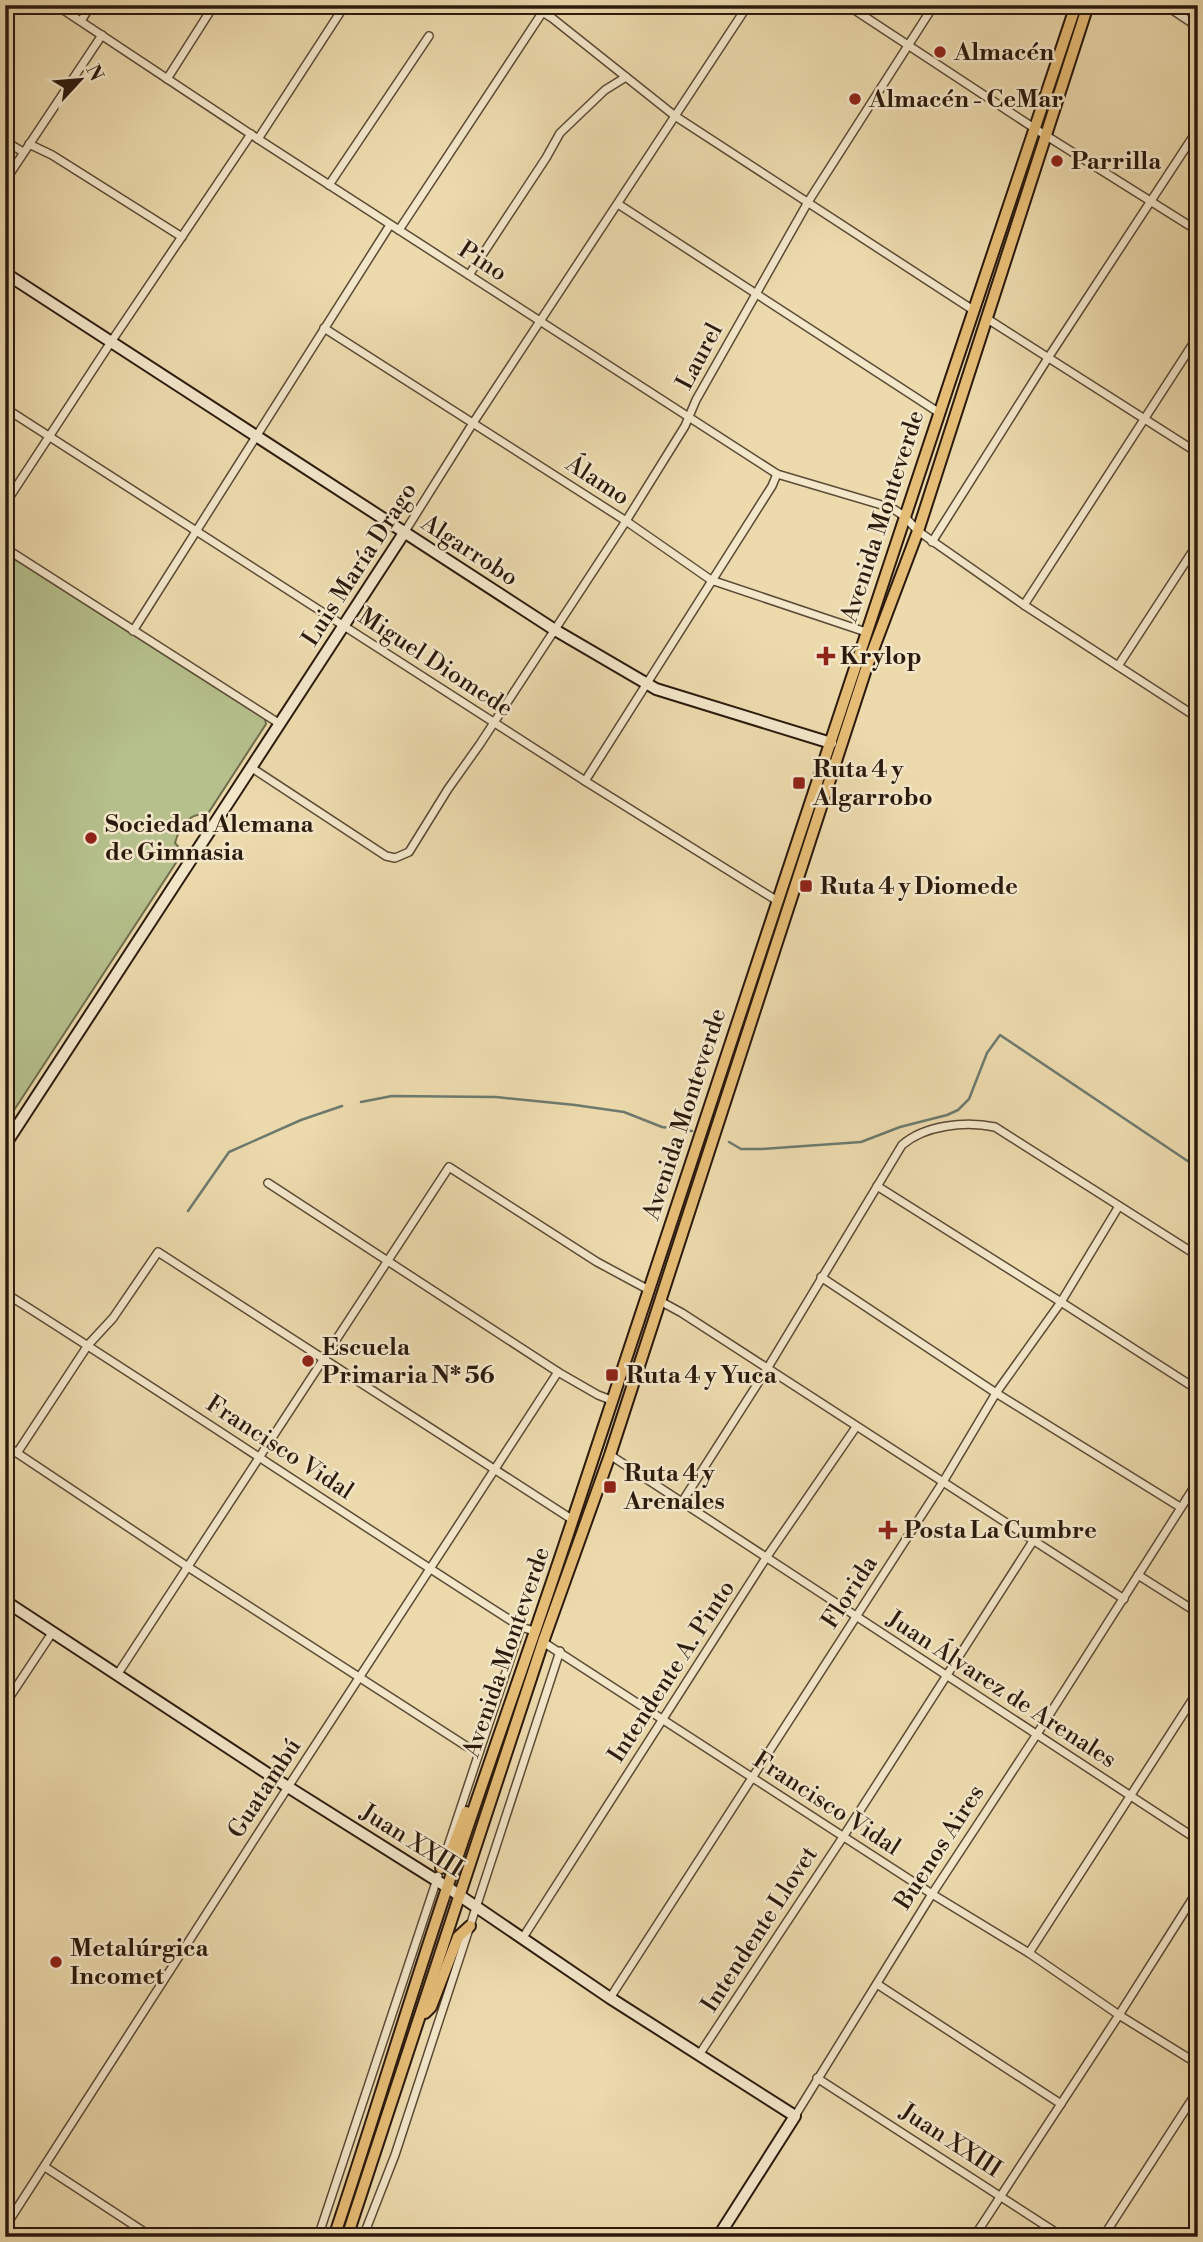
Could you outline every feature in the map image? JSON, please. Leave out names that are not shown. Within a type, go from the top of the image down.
[{"type":"main road","name":"Avenida Monteverde","points":[[334,2237],[447,1887],[573,1520],[938,412],[1076,5]]},
{"type":"main road","name":"Avenida Monteverde","points":[[347,2237],[543,1642],[610,1455],[867,666],[918,531],[1088,5]]},
{"type":"main road","points":[[441,1868],[453,1847],[475,1789],[485,1780]]},
{"type":"main road","points":[[419,2020],[431,2007],[458,1937],[470,1926]]},
{"type":"street","name":"Pino","points":[[56,5],[390,225],[778,474],[892,508],[904,516]]},
{"type":"street","points":[[81,21],[91,5]]},
{"type":"street","points":[[167,79],[214,5]]},
{"type":"street","points":[[5,504],[182,237],[255,137],[345,5]]},
{"type":"street","points":[[531,5],[675,116],[973,310]]},
{"type":"street","name":"Luis María Drago","points":[[5,1145],[345,626],[473,423],[748,5]]},
{"type":"street","points":[[847,5],[1034,128],[1198,231]]},
{"type":"street","name":"Laurel","points":[[252,768],[386,856],[395,858],[409,852],[626,521],[690,416],[695,400],[808,202],[934,5]]},
{"type":"street","points":[[1165,5],[1198,27]]},
{"type":"street","points":[[400,230],[542,13]]},
{"type":"street","points":[[5,181],[102,35]]},
{"type":"street","points":[[329,185],[429,36]]},
{"type":"street","points":[[468,275],[560,133],[605,90],[626,76]]},
{"type":"street","points":[[932,542],[1048,358],[1198,129]]},
{"type":"street","points":[[5,141],[23,152]]},
{"type":"street","points":[[29,144],[52,155],[182,237]]},
{"type":"street","points":[[618,204],[938,412]]},
{"type":"street","points":[[133,631],[259,436],[390,225]]},
{"type":"street","name":"Algarrobo","points":[[5,273],[259,436],[404,533],[646,685],[831,743]]},
{"type":"street","points":[[986,317],[1198,453]]},
{"type":"street","name":"Álamo","points":[[324,328],[626,521],[711,580],[866,632]]},
{"type":"street","points":[[1024,605],[1198,336]]},
{"type":"street","name":"Miguel Diomede","points":[[5,408],[196,533],[776,900]]},
{"type":"street","points":[[585,781],[778,474]]},
{"type":"street","points":[[904,516],[932,542],[1198,719]]},
{"type":"street","points":[[1118,666],[1198,543]]},
{"type":"street","points":[[5,548],[280,724]]},
{"type":"street","points":[[682,1502],[768,1369],[902,1145],[913,1135],[933,1129],[978,1124],[995,1127],[1198,1256]]},
{"type":"street","points":[[117,1675],[449,1167],[597,1262],[649,1290]]},
{"type":"street","points":[[268,1183],[558,1372],[611,1400]]},
{"type":"street","points":[[877,1186],[1198,1390]]},
{"type":"street","name":"Florida","points":[[610,1997],[943,1482],[996,1393],[1061,1302],[1119,1206]]},
{"type":"street","points":[[17,1453],[88,1345],[113,1318],[158,1252],[573,1520]]},
{"type":"street","points":[[821,1277],[996,1393],[1180,1507]]},
{"type":"street","name":"Francisco Vidal","points":[[5,1293],[431,1569],[522,1627],[534,1631]]},
{"type":"street","points":[[660,1301],[1124,1598]]},
{"type":"street","name":"Guatambú","points":[[5,2227],[558,1372]]},
{"type":"street","name":"Intendente A. Pinto","points":[[522,1938],[766,1558],[856,1427]]},
{"type":"street","points":[[5,1445],[188,1567],[479,1752]]},
{"type":"street","name":"Juan Álvarez de Arenales","points":[[610,1455],[1198,1840]]},
{"type":"street","name":"Buenos Aires","points":[[718,2237],[932,1895],[1198,1481]]},
{"type":"street","name":"Intendente Llovet","points":[[699,2054],[1033,1541]]},
{"type":"street","points":[[1138,1575],[1198,1613]]},
{"type":"street","name":"Juan XXIII","points":[[5,1601],[288,1787],[437,1880],[610,1997],[795,2116]]},
{"type":"street","points":[[318,2237],[522,1627]]},
{"type":"street","points":[[5,1704],[52,1633]]},
{"type":"street","name":"Francisco Vidal","points":[[543,1642],[1198,2064]]},
{"type":"street","name":"Avenida Monteverde","points":[[363,2237],[395,2155],[560,1651]]},
{"type":"street","points":[[1029,1953],[1198,1691]]},
{"type":"street","points":[[974,2237],[1198,1889]]},
{"type":"street","points":[[877,1984],[1061,2104]]},
{"type":"street","name":"Juan XXIII","points":[[817,2078],[1063,2237]]},
{"type":"street","points":[[1103,2237],[1198,2090]]},
{"type":"street","points":[[45,2167],[152,2237]]},
{"type":"green space","name":"Sociedad Alemana de Gimnasia","points":[[5,553],[265,719],[266,724],[207,815],[190,818],[182,826],[175,843],[183,852],[5,1124]]},
{"type":"waterway","points":[[729,1142],[741,1149],[861,1142],[900,1127],[947,1115],[958,1110],[969,1099],[987,1053],[1000,1035],[1198,1168]]},
{"type":"waterway","points":[[361,1102],[392,1096],[496,1097],[624,1112],[662,1127],[692,1131]]},
{"type":"waterway","points":[[188,1211],[229,1152],[301,1120],[342,1106]]},
{"type":"place","name":"Almacén","points":[[940,52]]},
{"type":"place","name":"Almacén - CeMar","points":[[855,99]]},
{"type":"place","name":"Parrilla","points":[[1057,161]]},
{"type":"place","name":"Krylop","points":[[826,656]]},
{"type":"place","name":"Ruta 4 y Algarrobo","points":[[799,783]]},
{"type":"place","name":"Sociedad Alemana de Gimnasia","points":[[91,838]]},
{"type":"place","name":"Ruta 4 y Diomede","points":[[806,886]]},
{"type":"place","name":"Escuela Primaria N* 56","points":[[308,1361]]},
{"type":"place","name":"Ruta 4 y Yuca","points":[[612,1375]]},
{"type":"place","name":"Ruta 4 y Arenales","points":[[610,1487]]},
{"type":"place","name":"Posta La Cumbre","points":[[888,1530]]},
{"type":"place","name":"Metalúrgica Incomet","points":[[56,1962]]}]
